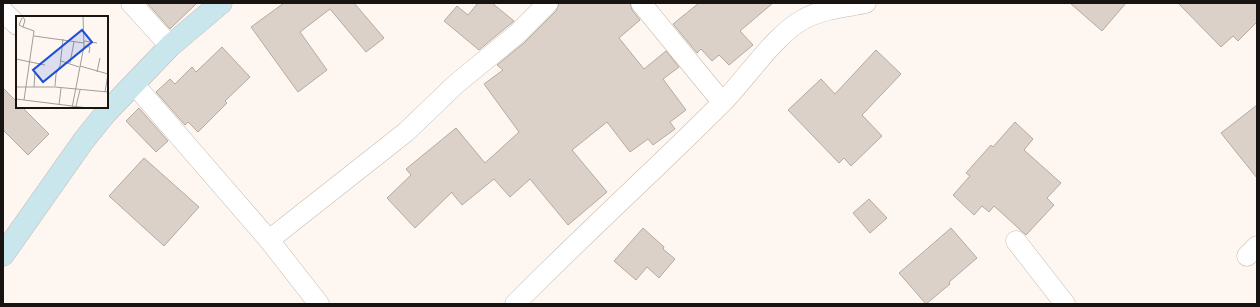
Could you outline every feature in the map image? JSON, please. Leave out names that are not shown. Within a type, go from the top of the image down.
[{"type":"street","points":[[131,3],[170,46]]},
{"type":"street","points":[[108,104],[134,84],[170,46],[221,3]]},
{"type":"street","points":[[269,240],[406,132],[456,84],[517,34],[548,3]]},
{"type":"street","points":[[641,3],[722,102]]},
{"type":"street","points":[[515,304],[584,234],[722,102],[786,32],[805,19],[822,12],[866,3]]},
{"type":"street","points":[[3,11],[16,24]]},
{"type":"street","points":[[134,84],[269,240],[319,304]]},
{"type":"street","points":[[3,255],[84,140],[101,110]]},
{"type":"street","points":[[1016,241],[1065,304]]},
{"type":"building","points":[[147,3],[197,3],[170,29]]},
{"type":"building","points":[[284,3],[354,3],[384,38],[366,52],[330,9],[300,32],[327,70],[298,92],[251,27]]},
{"type":"building","points":[[478,3],[492,3],[514,21],[479,50],[444,21],[457,6],[468,15]]},
{"type":"building","points":[[559,3],[630,3],[632,10],[640,20],[619,38],[644,69],[666,51],[679,67],[663,79],[686,110],[670,122],[675,129],[653,145],[648,139],[630,152],[607,122],[572,150],[607,192],[568,225],[530,179],[510,197],[494,179],[462,205],[452,192],[415,228],[387,198],[411,175],[406,169],[456,128],[485,163],[519,132],[484,84],[503,70],[497,65],[524,43],[556,11]]},
{"type":"building","points":[[699,3],[773,3],[740,31],[753,45],[729,65],[719,55],[712,61],[701,49],[697,53],[673,24]]},
{"type":"building","points":[[1070,3],[1126,3],[1102,31]]},
{"type":"building","points":[[1178,3],[1257,3],[1257,22],[1238,41],[1233,36],[1221,47]]},
{"type":"building","points":[[222,47],[250,77],[225,101],[227,103],[198,132],[188,122],[185,125],[156,92],[170,79],[175,84],[192,67],[196,72]]},
{"type":"building","points":[[876,50],[901,74],[862,115],[882,136],[851,166],[844,158],[839,163],[788,110],[821,79],[835,94]]},
{"type":"building","points":[[3,88],[16,101],[16,108],[23,108],[49,134],[28,155],[3,130]]},
{"type":"building","points":[[1257,105],[1257,178],[1221,133]]},
{"type":"building","points":[[139,108],[168,141],[156,152],[126,121]]},
{"type":"building","points":[[1015,122],[1033,139],[1024,150],[1061,183],[1047,198],[1054,205],[1026,235],[994,206],[989,212],[982,206],[974,215],[953,195],[970,176],[966,173],[991,145],[993,147]]},
{"type":"building","points":[[144,158],[199,207],[164,246],[109,196]]},
{"type":"building","points":[[869,199],[887,218],[870,233],[853,213]]},
{"type":"building","points":[[643,228],[675,259],[659,278],[647,267],[636,280],[614,261]]},
{"type":"building","points":[[951,228],[977,258],[949,282],[950,284],[926,304],[899,273]]}]
